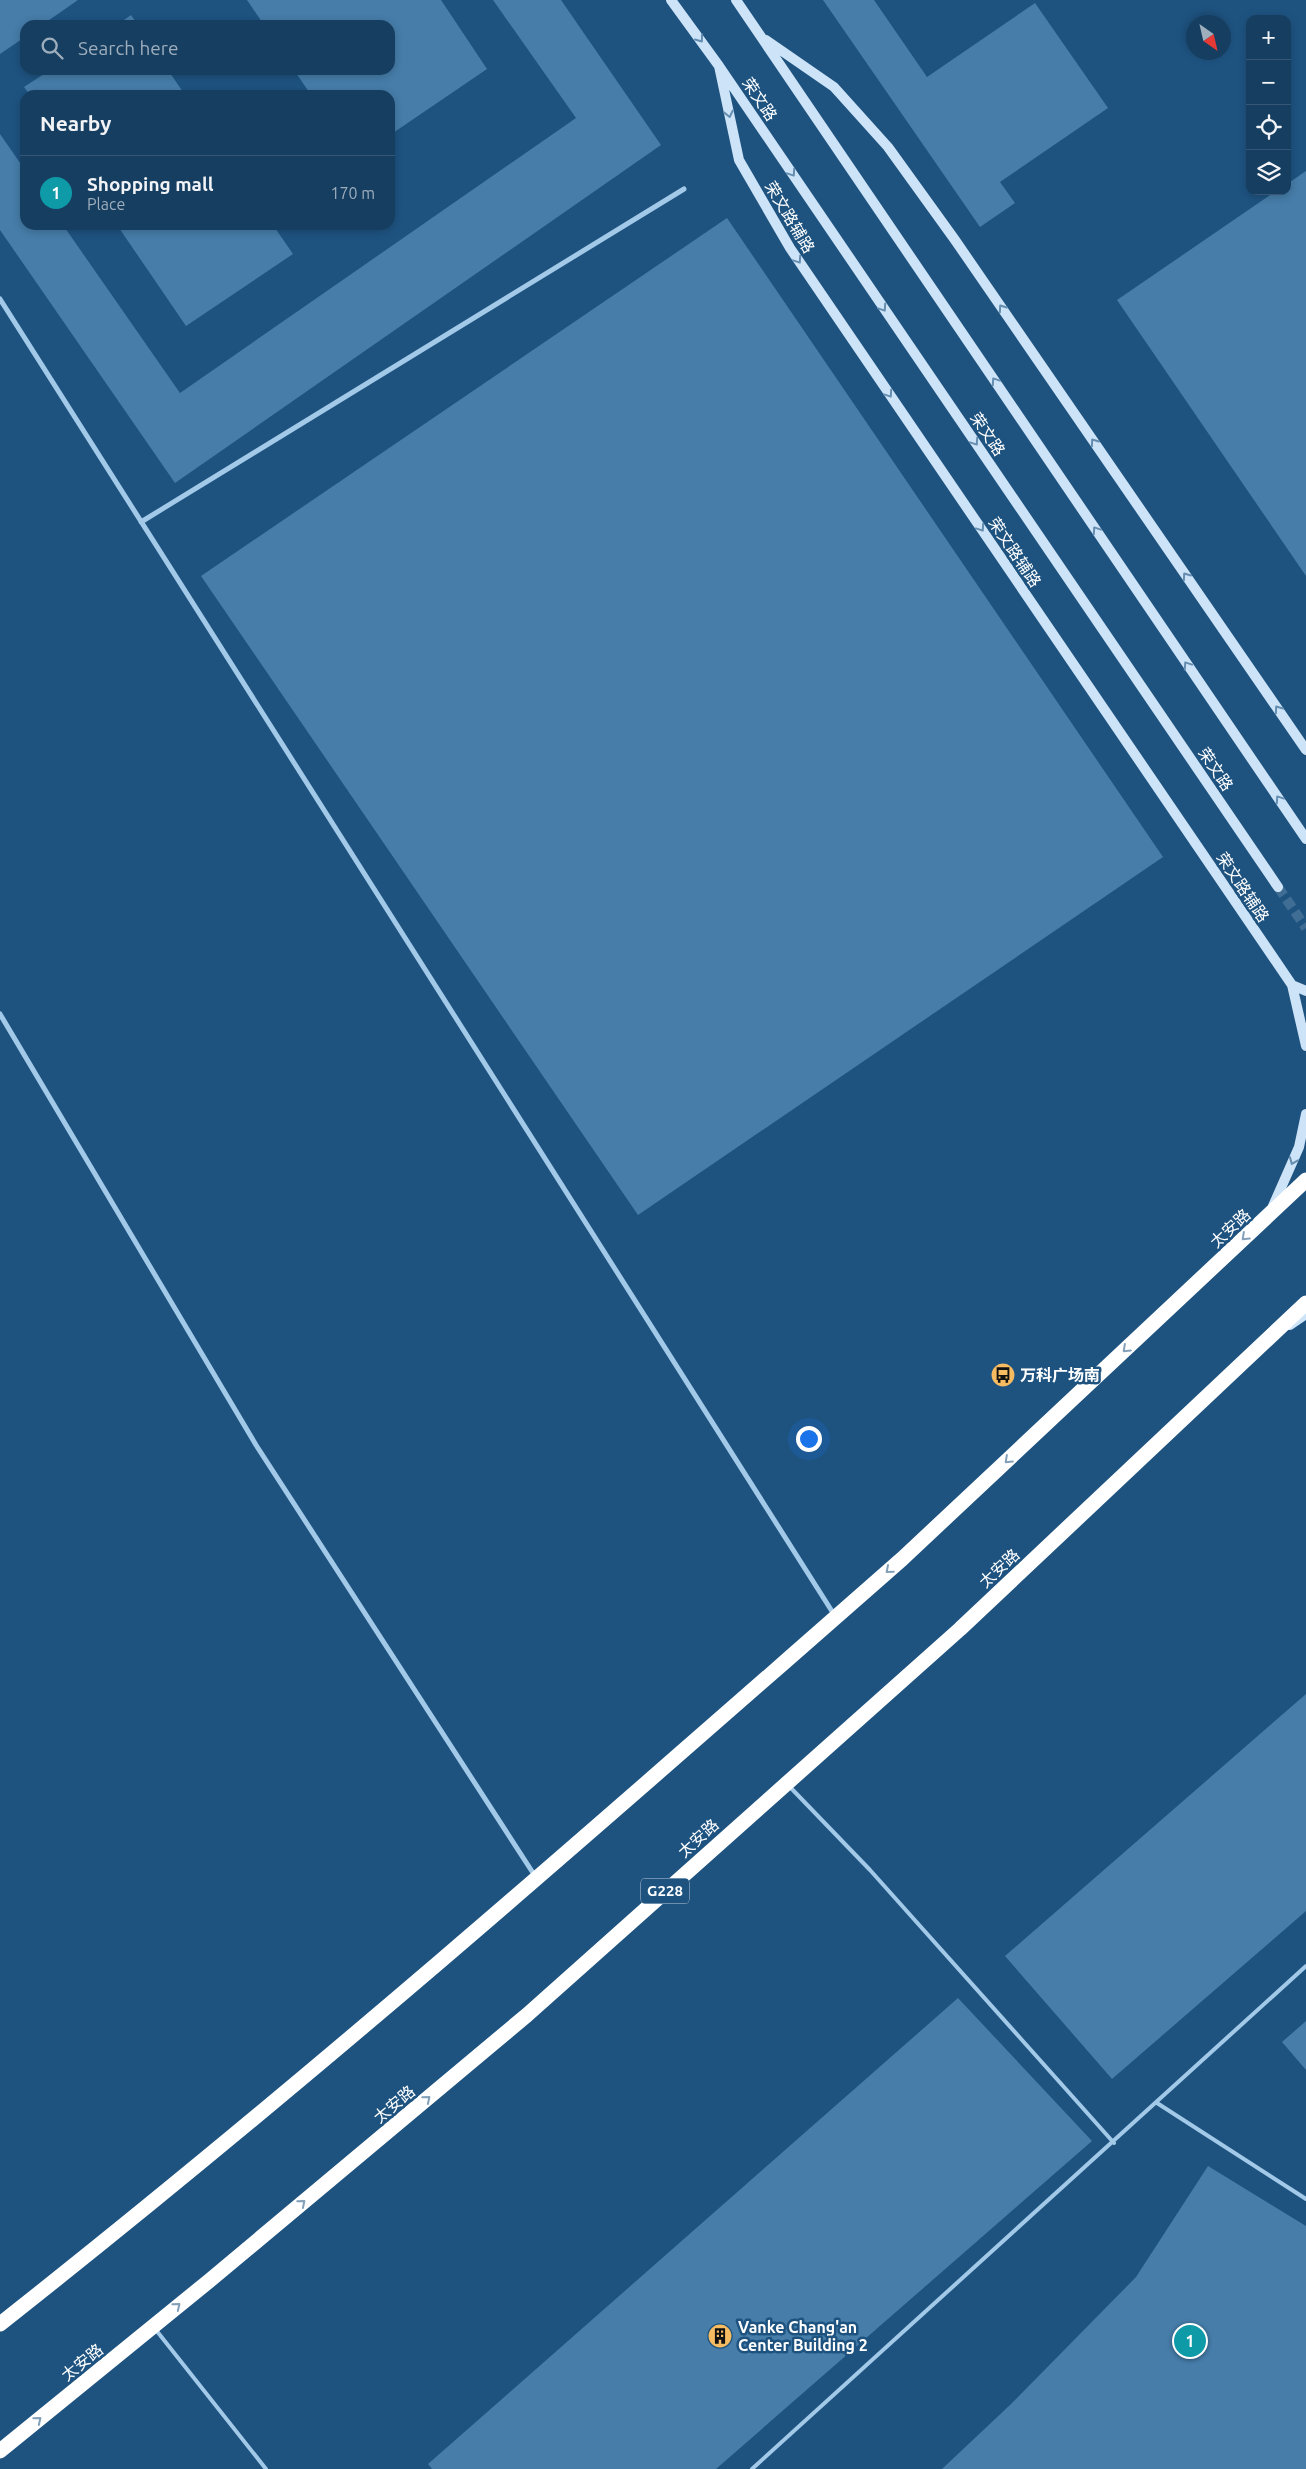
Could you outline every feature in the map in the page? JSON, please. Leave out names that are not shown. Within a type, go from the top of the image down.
[{"type":"highway","name":"太安路","points":[[0,2324],[148,2207],[536,1878],[836,1617],[902,1559],[1306,1180]]},
{"type":"highway","name":"太安路","points":[[0,2451],[526,2015],[960,1628],[1306,1303]]},
{"type":"street","name":"荣文路","points":[[671,0],[719,66],[1278,886]]},
{"type":"street","points":[[736,0],[1306,839]]},
{"type":"street","points":[[761,37],[834,88],[888,147],[955,240],[1306,750]]},
{"type":"street","name":"荣文路辅路","points":[[719,66],[739,160],[790,248],[1292,985],[1306,1046]]},
{"type":"street","points":[[141,522],[684,190]]},
{"type":"street","points":[[0,299],[836,1617]]},
{"type":"street","points":[[1292,985],[1306,991]]},
{"type":"street","points":[[0,1014],[256,1445],[536,1878]]},
{"type":"street","points":[[1267,1217],[1281,1190],[1299,1147],[1306,1114]]},
{"type":"street","points":[[1266,1340],[1306,1314]]},
{"type":"lane","points":[[786,1783],[870,1870],[1114,2143]]},
{"type":"lane","points":[[752,2469],[1114,2143],[1306,1966]]},
{"type":"lane","points":[[1157,2103],[1306,2199]]},
{"type":"lane","points":[[153,2326],[266,2469]]},
{"type":"building","points":[[0,0],[78,0],[49,20],[20,20],[20,40],[0,54]]},
{"type":"building","points":[[247,0],[441,0],[487,69],[395,132],[395,90],[308,90],[297,75],[395,75],[395,20],[261,20]]},
{"type":"building","points":[[493,0],[561,0],[661,145],[175,483],[0,230],[0,134],[20,163],[20,230],[66,230],[180,393],[576,118]]},
{"type":"building","points":[[823,0],[874,0],[927,77],[1035,3],[1108,108],[1000,182],[1015,203],[980,227]]},
{"type":"building","points":[[131,15],[134,20],[124,20]]},
{"type":"building","points":[[42,75],[171,75],[182,90],[26,90],[24,87]]},
{"type":"building","points":[[1306,171],[1306,576],[1117,300],[1270,195],[1291,195],[1291,181]]},
{"type":"building","points":[[727,218],[1163,857],[638,1215],[201,576]]},
{"type":"building","points":[[120,230],[276,230],[293,254],[186,326]]},
{"type":"building","points":[[1306,1694],[1306,1911],[1112,2079],[1005,1956]]},
{"type":"building","points":[[958,1998],[1092,2141],[716,2469],[432,2469],[428,2464]]},
{"type":"building","points":[[1306,2021],[1306,2070],[1282,2042]]},
{"type":"building","points":[[1208,2166],[1306,2226],[1306,2469],[942,2469],[1011,2404],[1136,2277]]},
{"type":"tunnel","points":[[1278,887],[1306,928]]},
{"type":"place","name":"万科广场南","points":[[1003,1375]]},
{"type":"place","name":"Vanke Chang'an Center Building 2","points":[[720,2336]]},
{"type":"place","name":"Shopping mall","points":[[1190,2341]]}]
